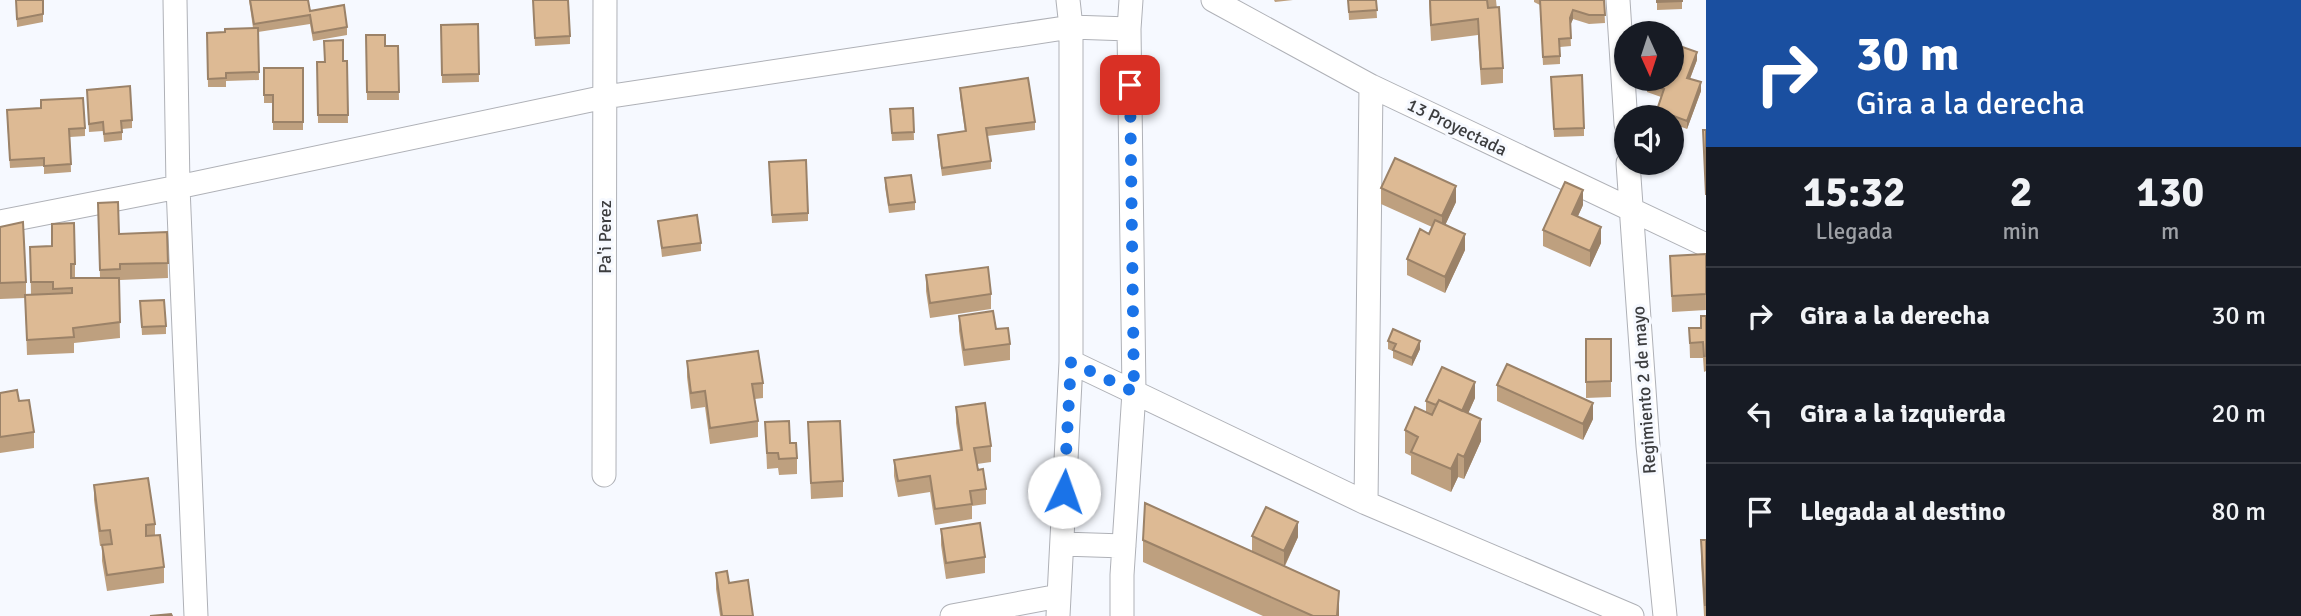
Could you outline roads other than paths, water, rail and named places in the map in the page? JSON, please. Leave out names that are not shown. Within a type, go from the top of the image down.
[{"type":"street","points":[[175,0],[178,187],[196,616]]},
{"type":"street","name":"Pa'i Perez","points":[[604,0],[604,475]]},
{"type":"street","points":[[952,616],[1058,606],[1071,362],[1071,27],[1068,0]]},
{"type":"street","points":[[1122,616],[1134,392],[1129,29],[1131,0]]},
{"type":"street","name":"13 Proyectada","points":[[1213,0],[1371,86],[1706,244]]},
{"type":"street","points":[[1618,0],[1625,105]]},
{"type":"street","points":[[0,222],[605,97],[1071,27],[1129,29]]},
{"type":"street","points":[[1366,503],[1371,86]]},
{"type":"street","name":"Regimiento 2 de mayo","points":[[1629,175],[1648,446],[1665,616]]},
{"type":"street","points":[[1071,362],[1366,503],[1632,616]]},
{"type":"street","points":[[1062,544],[1124,546]]}]
